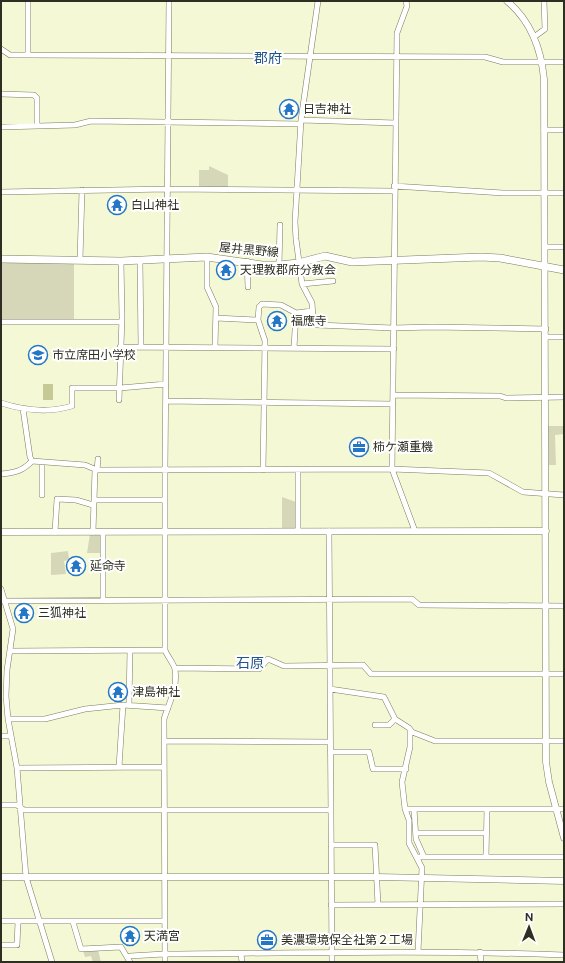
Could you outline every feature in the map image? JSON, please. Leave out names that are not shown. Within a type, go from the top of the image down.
[{"type":"main road","name":"屋井黒野線","points":[[1,259],[140,261],[207,257],[262,265],[279,265],[298,263],[325,256],[352,262],[481,257],[500,258],[564,270]]},
{"type":"street","points":[[28,1],[28,55]]},
{"type":"street","points":[[165,962],[163,810],[164,719],[175,690],[175,668],[169,661],[165,650],[169,1]]},
{"type":"street","points":[[318,1],[309,56],[301,122],[296,190],[296,239],[298,263],[302,284],[312,303],[312,311],[317,325],[393,328],[440,327],[546,329]]},
{"type":"street","points":[[406,1],[407,6],[397,33],[394,189],[395,260],[392,469],[415,531]]},
{"type":"street","points":[[507,1],[522,16],[534,37],[542,62],[546,329],[546,742],[547,774],[564,838]]},
{"type":"street","points":[[534,37],[545,29],[544,1]]},
{"type":"street","points":[[1,49],[10,55],[485,57],[503,62],[564,62]]},
{"type":"street","points":[[1,94],[34,94],[37,98],[37,126]]},
{"type":"street","points":[[1,127],[75,125],[91,121],[396,123]]},
{"type":"street","points":[[544,130],[564,130]]},
{"type":"street","points":[[1,192],[168,189],[394,189],[503,193],[564,193]]},
{"type":"street","points":[[80,260],[82,190]]},
{"type":"street","points":[[279,265],[280,225]]},
{"type":"street","points":[[545,247],[564,247]]},
{"type":"street","points":[[207,257],[207,287],[216,307],[215,347]]},
{"type":"street","points":[[119,400],[121,261]]},
{"type":"street","points":[[140,261],[141,347]]},
{"type":"street","points":[[247,262],[248,287]]},
{"type":"street","points":[[302,284],[320,279],[333,281]]},
{"type":"street","points":[[263,470],[265,341],[258,320],[259,307],[262,304],[281,305],[296,313],[312,311]]},
{"type":"street","points":[[294,348],[296,313]]},
{"type":"street","points":[[216,318],[258,320]]},
{"type":"street","points":[[1,322],[121,322]]},
{"type":"street","points":[[546,336],[564,337]]},
{"type":"street","points":[[120,347],[394,349]]},
{"type":"street","points":[[1,403],[23,409],[63,409],[72,406],[72,388],[120,388],[166,384]]},
{"type":"street","points":[[393,395],[545,398],[564,397]]},
{"type":"street","points":[[166,401],[393,404]]},
{"type":"street","points":[[23,409],[30,457],[32,461]]},
{"type":"street","points":[[93,532],[96,470],[98,459]]},
{"type":"street","points":[[32,461],[85,465],[96,470],[298,471],[392,469],[488,473],[523,492],[564,495]]},
{"type":"street","points":[[1,474],[15,472],[26,468],[32,461]]},
{"type":"street","points":[[42,462],[42,495]]},
{"type":"street","points":[[298,471],[298,531]]},
{"type":"street","points":[[55,532],[57,499],[94,503],[165,500]]},
{"type":"street","points":[[329,531],[332,962]]},
{"type":"street","points":[[1,532],[546,531]]},
{"type":"street","points":[[103,532],[103,600]]},
{"type":"street","points":[[1,589],[3,601],[13,629],[11,651],[7,670],[6,696],[8,718],[17,768],[26,877],[52,962]]},
{"type":"street","points":[[3,601],[412,600],[419,605],[564,606]]},
{"type":"street","points":[[129,704],[130,650]]},
{"type":"street","points":[[11,651],[165,650]]},
{"type":"street","points":[[175,668],[258,668],[268,660],[284,666],[363,665],[371,674],[564,674]]},
{"type":"street","points":[[1,670],[7,670]]},
{"type":"street","points":[[330,689],[384,698],[395,719],[412,732],[435,741],[564,742]]},
{"type":"street","points":[[8,718],[45,719],[85,708],[123,704],[168,708]]},
{"type":"street","points":[[118,767],[123,704]]},
{"type":"street","points":[[375,725],[389,725],[395,719]]},
{"type":"street","points":[[410,730],[410,747],[402,782],[405,809],[409,820],[409,843],[422,868],[418,952]]},
{"type":"street","points":[[1,736],[11,736]]},
{"type":"street","points":[[164,741],[330,742]]},
{"type":"street","points":[[330,752],[369,752],[373,769],[406,769]]},
{"type":"street","points":[[17,768],[163,768]]},
{"type":"street","points":[[1,805],[16,805],[24,810],[331,810]]},
{"type":"street","points":[[486,857],[487,808]]},
{"type":"street","points":[[405,809],[564,808]]},
{"type":"street","points":[[414,809],[418,844],[424,857]]},
{"type":"street","points":[[416,833],[486,833]]},
{"type":"street","points":[[332,845],[375,845],[378,877],[378,905]]},
{"type":"street","points":[[417,857],[564,856]]},
{"type":"street","points":[[1,877],[332,876],[564,881]]},
{"type":"street","points":[[331,905],[564,904]]},
{"type":"street","points":[[1,921],[164,921]]},
{"type":"street","points":[[1,945],[17,945],[18,922]]},
{"type":"street","points":[[73,922],[81,948],[121,947],[129,960],[130,956],[164,954],[480,952],[564,955]]},
{"type":"street","points":[[480,952],[481,962]]},
{"type":"street","points":[[241,954],[242,962]]},
{"type":"shaded area","points":[[209,166],[228,175],[228,189],[199,187],[199,170],[209,170]]},
{"type":"shaded area","points":[[1,261],[74,262],[74,319],[1,320]]},
{"type":"shaded area","points":[[43,384],[53,384],[53,400],[43,400]]},
{"type":"shaded area","points":[[548,426],[564,426],[564,434],[555,435],[556,465],[549,465]]},
{"type":"shaded area","points":[[282,497],[296,502],[296,528],[282,528]]},
{"type":"shaded area","points":[[90,534],[99,534],[101,537],[101,553],[87,553]]},
{"type":"shaded area","points":[[68,551],[69,560],[64,561],[66,574],[51,575],[51,553]]},
{"type":"shaded area","points":[[98,950],[101,962],[93,962],[91,956],[85,957],[83,951]]},
{"type":"place","name":"日吉神社","points":[[289,109]]},
{"type":"place","name":"白山神社","points":[[117,205]]},
{"type":"place","name":"天理教郡府分教会","points":[[226,270]]},
{"type":"place","name":"福應寺","points":[[277,321]]},
{"type":"place","name":"市立席田小学校","points":[[38,355]]},
{"type":"place","name":"柿ケ瀬重機","points":[[359,447]]},
{"type":"place","name":"延命寺","points":[[76,566]]},
{"type":"place","name":"三狐神社","points":[[24,613]]},
{"type":"place","name":"津島神社","points":[[118,692]]},
{"type":"place","name":"天満宮","points":[[130,936]]},
{"type":"place","name":"美濃環境保全社第２工場","points":[[267,940]]},
{"type":"district","name":"郡府","points":[[268,58]]},
{"type":"district","name":"石原","points":[[250,663]]}]
